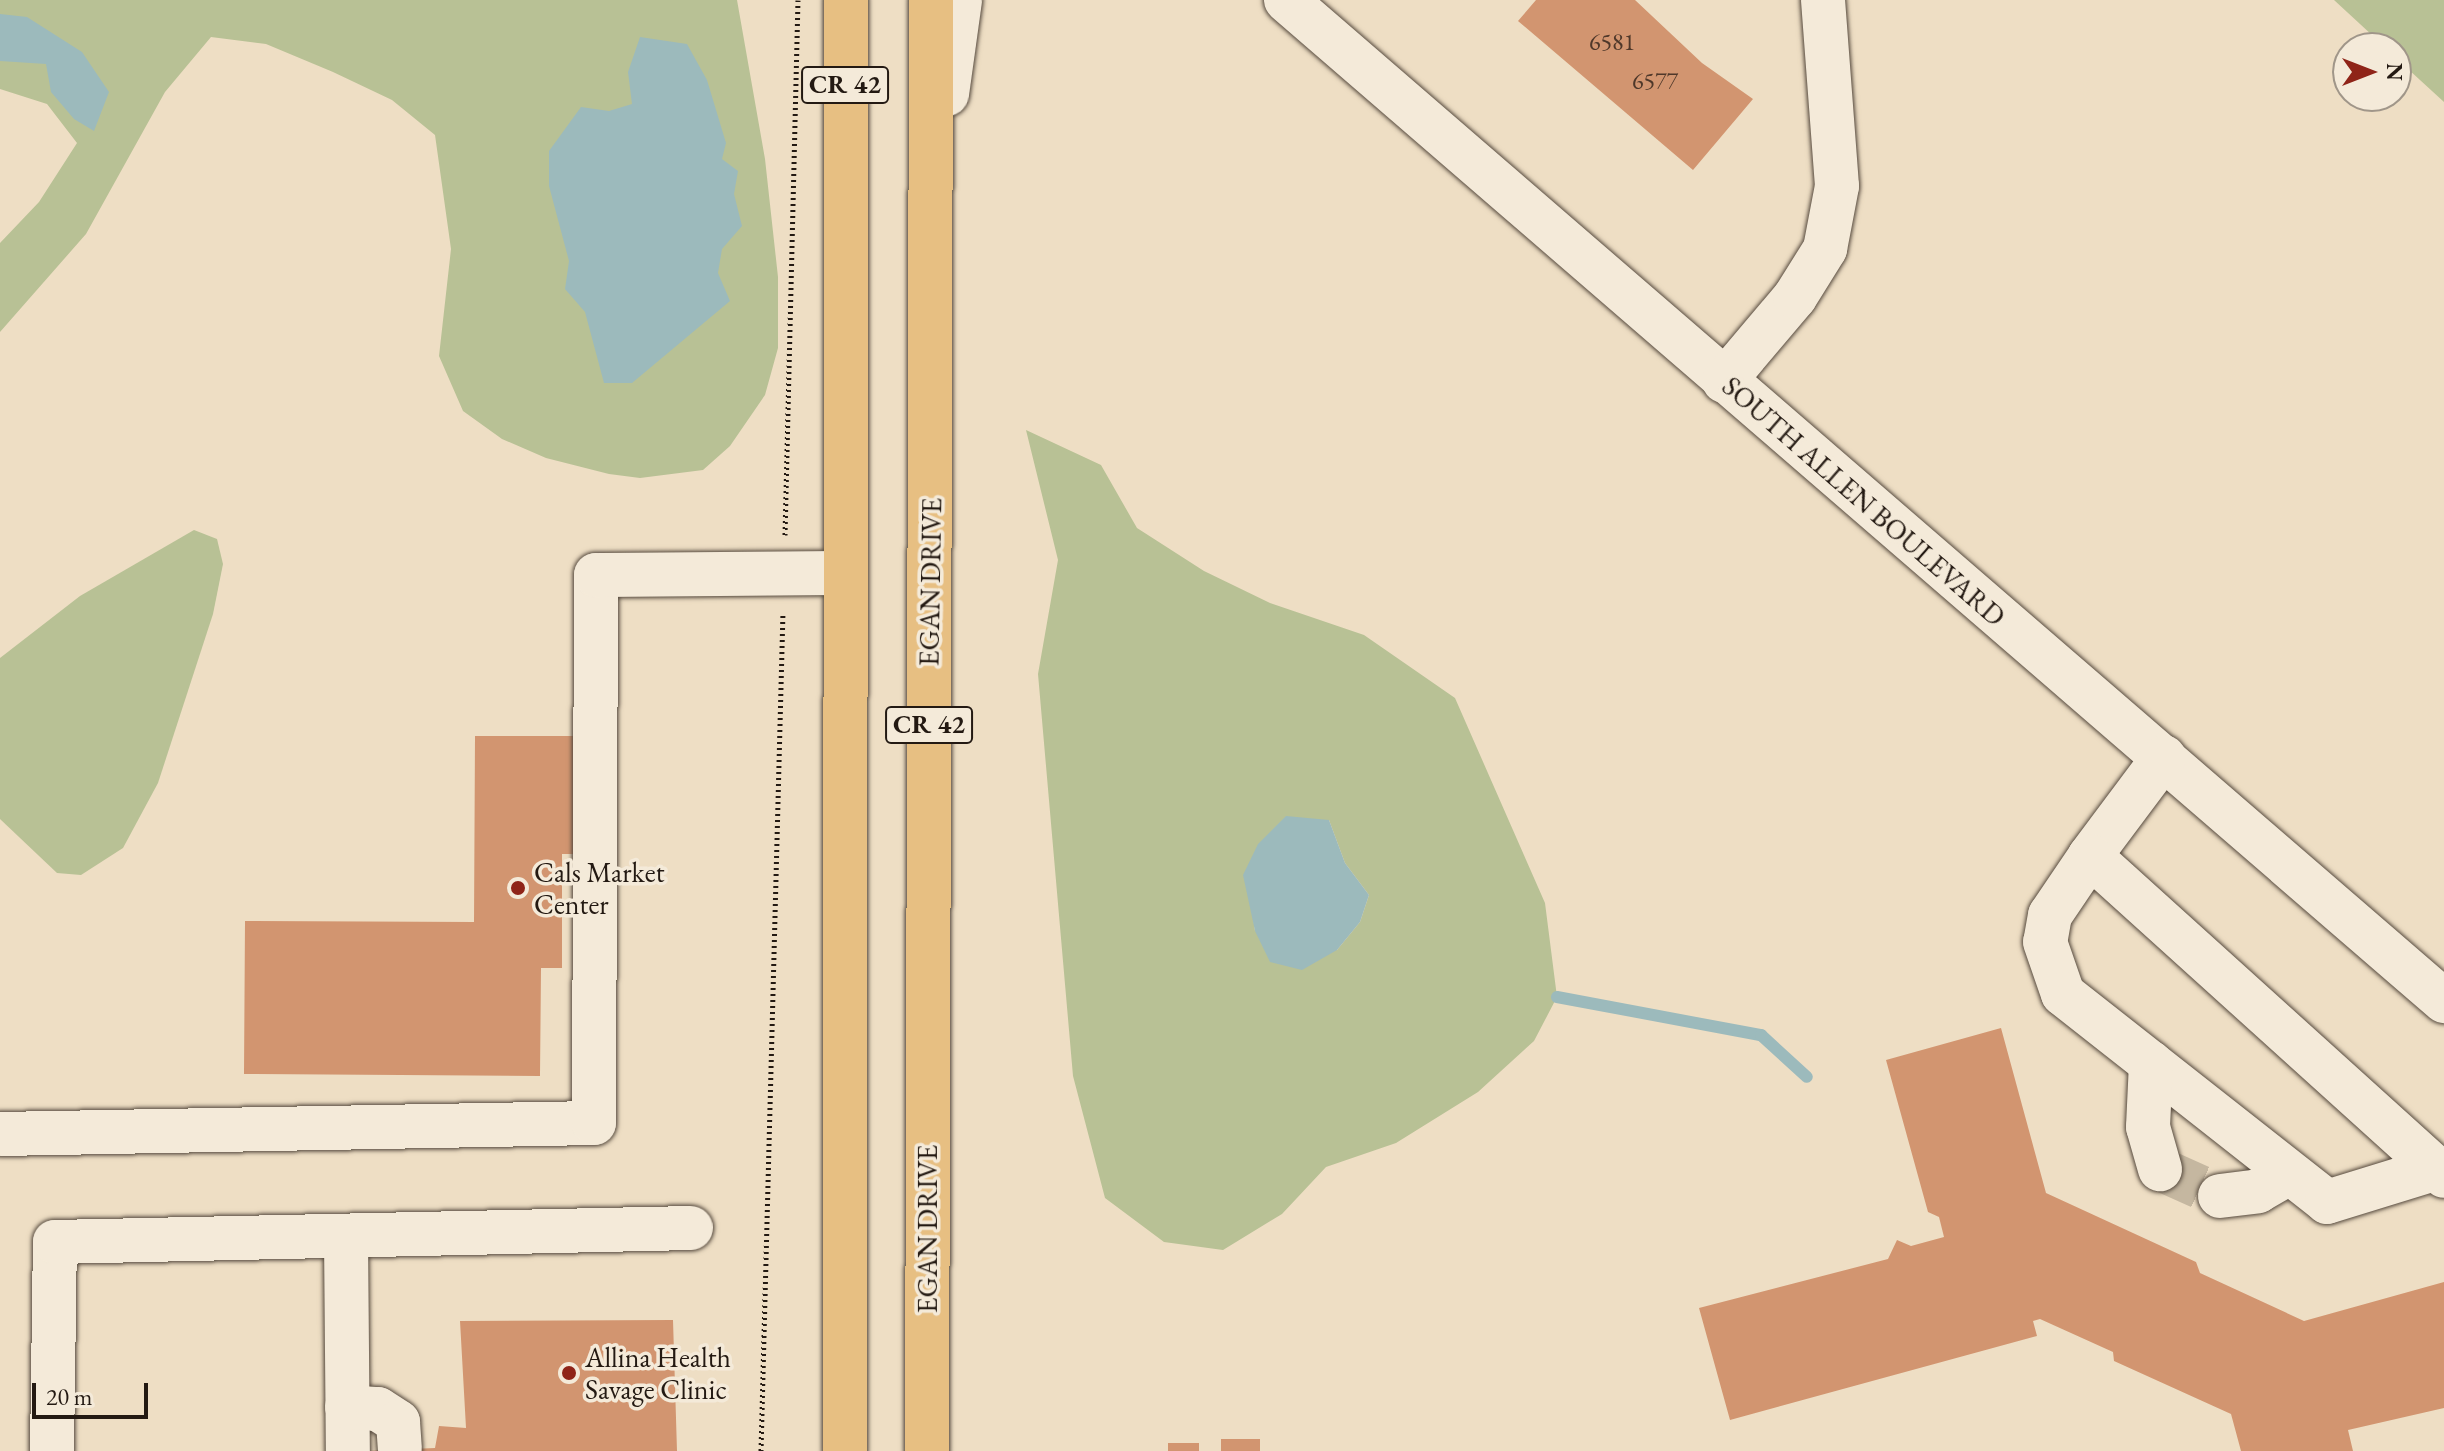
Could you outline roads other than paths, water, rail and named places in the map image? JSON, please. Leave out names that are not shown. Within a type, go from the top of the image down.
[{"type":"highway","name":"CR 42","points":[[845,1451],[846,0]]},
{"type":"highway","name":"EGAN DRIVE","points":[[927,1451],[931,0]]},
{"type":"street","points":[[932,236],[960,0]]},
{"type":"street","points":[[1724,381],[1795,297],[1825,249],[1837,186],[1823,0]]},
{"type":"street","name":"SOUTH ALLEN BOULEVARD","points":[[1306,6],[1724,381],[2444,1001]]},
{"type":"street","points":[[0,1134],[594,1123],[596,575],[845,573]]},
{"type":"street","points":[[2164,757],[2050,915],[2045,942],[2063,994],[2327,1202],[2439,1173]]},
{"type":"street","points":[[2090,856],[2439,1173]]},
{"type":"street","points":[[2151,1063],[2148,1127],[2160,1169]]},
{"type":"street","points":[[2220,1196],[2258,1191],[2289,1173]]},
{"type":"street","points":[[52,1451],[55,1242],[691,1228]]},
{"type":"street","points":[[346,1237],[348,1451]]},
{"type":"street","points":[[347,1407],[378,1409],[398,1422],[400,1448]]},
{"type":"water","points":[[0,14],[27,17],[82,52],[109,92],[94,131],[74,119],[51,92],[46,64],[0,61]]},
{"type":"water","points":[[640,37],[687,44],[707,80],[726,143],[722,159],[738,171],[734,194],[742,226],[722,249],[718,273],[730,301],[632,383],[604,383],[585,312],[565,289],[569,261],[549,186],[549,151],[581,107],[609,111],[632,104],[628,72]]},
{"type":"water","points":[[1286,816],[1329,820],[1345,863],[1369,895],[1360,922],[1337,950],[1302,970],[1270,962],[1255,931],[1243,875],[1258,844]]},
{"type":"waterway","points":[[1557,997],[1761,1035],[1807,1077]]},
{"type":"tunnel","points":[[2160,1169],[2220,1196]]},
{"type":"place","name":"Cals Market Center","points":[[518,888]]},
{"type":"place","name":"Allina Health Savage Clinic","points":[[569,1373]]}]
